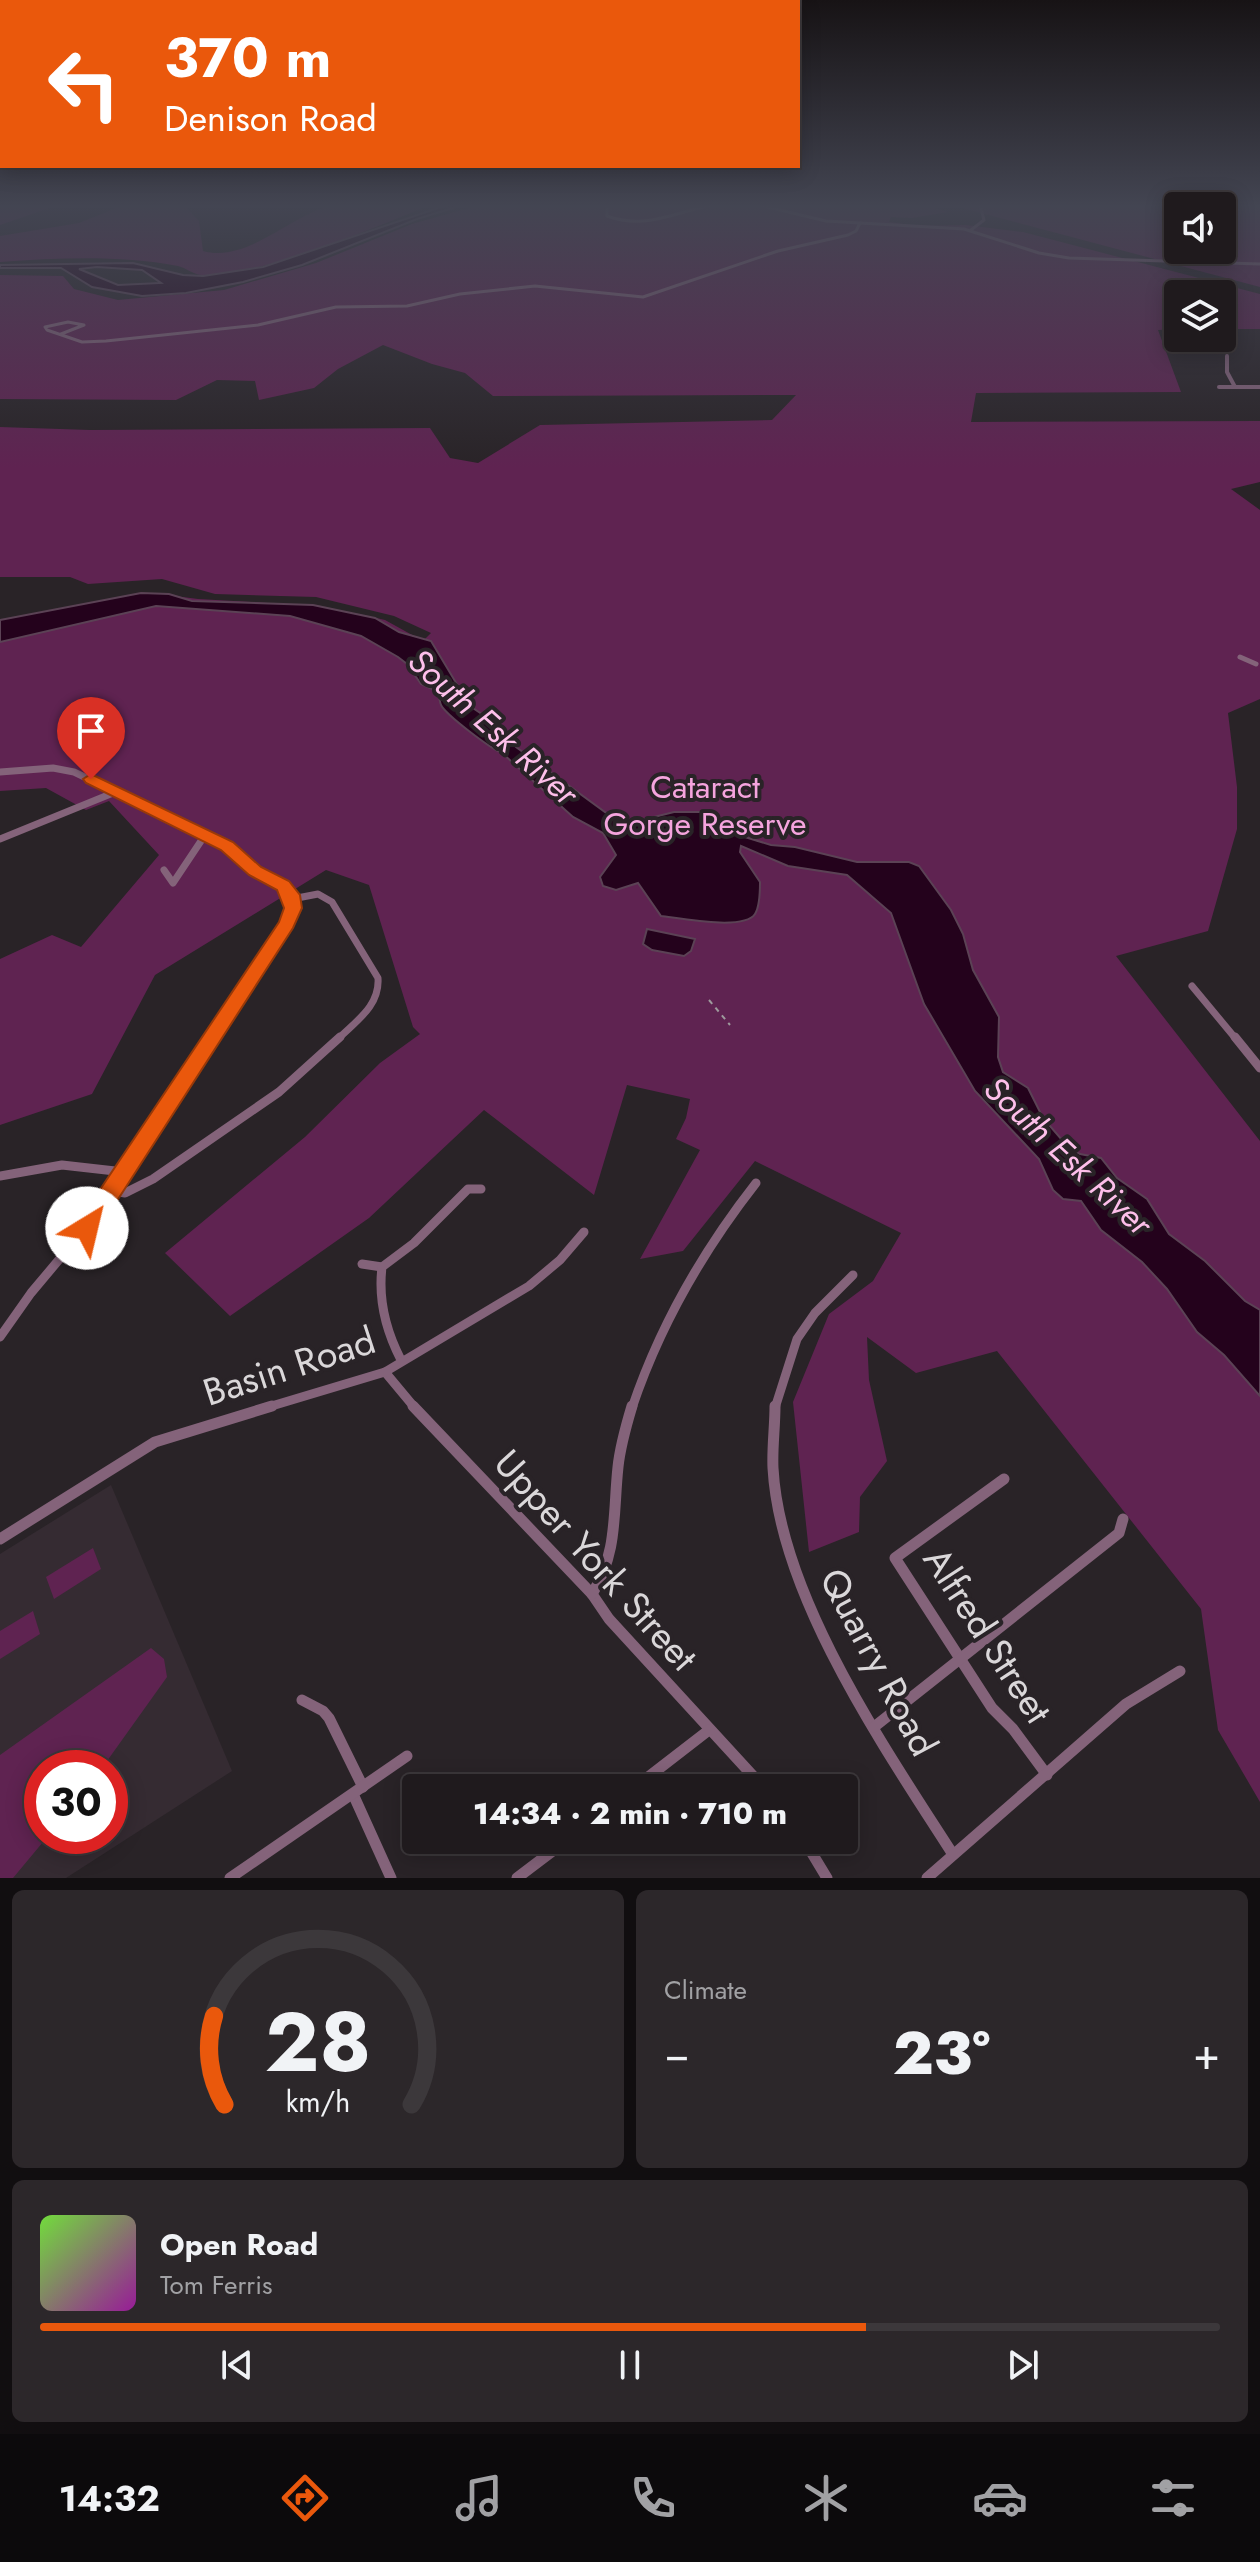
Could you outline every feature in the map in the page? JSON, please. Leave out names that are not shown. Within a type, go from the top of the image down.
[{"type":"street","points":[[61,334],[84,325],[68,322],[45,327],[61,334],[82,342],[106,341],[258,325],[336,307],[407,306],[473,293]]},
{"type":"street","points":[[595,293],[648,297],[660,293]]},
{"type":"street","points":[[1227,356],[1227,372],[1235,387]]},
{"type":"street","points":[[1219,387],[1260,387]]},
{"type":"street","points":[[1240,657],[1256,664]]},
{"type":"street","points":[[0,772],[64,769],[79,774],[227,846],[255,871],[281,883],[292,899],[292,912],[287,923],[113,1191],[87,1228],[31,1293],[0,1337]]},
{"type":"street","points":[[0,839],[113,793]]},
{"type":"street","points":[[96,801],[128,798]]},
{"type":"street","points":[[164,870],[173,883],[205,835]]},
{"type":"street","points":[[113,1191],[125,1193],[153,1179],[279,1092],[315,1063],[374,1003],[379,991],[378,978],[332,902],[322,895],[307,894],[292,899]]},
{"type":"street","points":[[1192,986],[1260,1068]]},
{"type":"street","points":[[0,1176],[44,1165],[94,1165],[124,1172]]},
{"type":"street","points":[[592,1594],[600,1584],[618,1521],[620,1455],[629,1419],[653,1357],[680,1293],[709,1246],[756,1183]]},
{"type":"street","points":[[401,1360],[389,1335],[379,1278],[382,1267],[414,1243],[469,1184],[481,1189]]},
{"type":"street","name":"Basin Road","points":[[0,1539],[155,1442],[385,1372],[529,1286],[560,1260],[584,1232]]},
{"type":"street","points":[[362,1264],[382,1267]]},
{"type":"street","name":"Quarry Road","points":[[853,1275],[818,1308],[798,1338],[777,1393],[773,1446],[778,1494],[787,1539],[810,1608],[846,1680],[952,1853]]},
{"type":"street","name":"Upper York Street","points":[[385,1372],[394,1386],[592,1594],[609,1619],[751,1774]]},
{"type":"street","name":"Alfred Street","points":[[1004,1479],[895,1558],[992,1708],[1013,1729],[1047,1775]]},
{"type":"street","points":[[874,1727],[1119,1533],[1123,1519]]},
{"type":"street","points":[[927,1878],[1126,1704],[1180,1671]]},
{"type":"street","points":[[302,1700],[323,1711],[329,1718],[391,1878]]},
{"type":"street","points":[[652,1774],[709,1730]]},
{"type":"street","points":[[230,1878],[407,1756]]},
{"type":"street","points":[[517,1878],[549,1854]]},
{"type":"street","points":[[812,1854],[827,1878]]},
{"type":"shaded area","points":[[111,1485],[232,1771],[128,1838],[128,1750],[24,1750],[24,1854],[103,1854],[66,1878],[0,1878],[0,1554]]},
{"type":"green space","name":"Cataract Gorge Reserve","points":[[0,293],[89,293],[118,300],[196,293],[1164,293],[1164,330],[1158,330],[1181,392],[976,393],[971,422],[1260,421],[1260,482],[1231,489],[1260,510],[1260,699],[1228,713],[1237,787],[1237,829],[1208,931],[1116,956],[1260,1141],[1260,1802],[1218,1730],[1201,1609],[997,1351],[916,1373],[867,1337],[869,1380],[887,1461],[860,1497],[859,1532],[809,1552],[793,1402],[829,1314],[873,1281],[901,1233],[755,1161],[683,1251],[640,1259],[700,1150],[676,1139],[686,1118],[690,1099],[627,1085],[594,1195],[484,1110],[369,1218],[230,1316],[165,1253],[305,1137],[380,1063],[420,1034],[413,1027],[369,885],[326,870],[155,975],[92,1094],[0,1125],[0,959],[52,935],[81,947],[159,855],[109,801],[86,810],[46,788],[0,791],[0,628],[167,595],[285,604],[372,617],[385,620],[423,641],[431,633],[394,616],[316,597],[215,594],[162,579],[88,584],[70,577],[0,577],[0,427],[90,430],[430,428],[450,458],[478,463],[540,425],[772,420],[796,395],[493,396],[465,373],[383,345],[338,369],[314,388],[259,400],[255,381],[217,380],[176,400],[0,399]]},
{"type":"green space","name":"Cataract Gorge Reserve","points":[[1236,293],[1260,294],[1260,329],[1236,329]]},
{"type":"green space","points":[[93,1548],[101,1569],[54,1599],[46,1577]]},
{"type":"green space","points":[[33,1611],[40,1634],[0,1659],[0,1631]]},
{"type":"green space","points":[[151,1648],[164,1659],[167,1677],[115,1750],[24,1750],[24,1854],[33,1854],[13,1878],[0,1878],[0,1755]]},
{"type":"water","points":[[123,293],[188,293],[186,293],[142,296]]},
{"type":"water","name":"South Esk River","points":[[141,593],[169,594],[192,601],[313,605],[375,618],[399,632],[431,641],[470,706],[498,725],[516,747],[620,823],[674,812],[703,812],[724,820],[745,837],[771,845],[795,847],[857,862],[909,862],[919,866],[951,910],[963,934],[973,970],[999,1017],[998,1057],[1003,1072],[1028,1088],[1043,1118],[1068,1147],[1080,1154],[1101,1158],[1117,1178],[1147,1199],[1169,1234],[1205,1261],[1245,1301],[1260,1310],[1260,1396],[1224,1355],[1197,1332],[1167,1289],[1142,1262],[1101,1230],[1081,1201],[1063,1199],[1053,1190],[1039,1159],[975,1091],[924,1004],[891,913],[847,875],[788,866],[741,846],[740,852],[760,882],[755,914],[749,919],[725,923],[661,916],[638,883],[616,890],[603,886],[600,877],[616,855],[603,833],[573,817],[502,753],[460,724],[441,705],[439,692],[421,684],[407,664],[361,636],[290,616],[156,606],[0,642],[0,620]]},
{"type":"water","points":[[647,929],[695,939],[691,951],[684,956],[652,950],[643,944]]},
{"type":"railway","points":[[709,1000],[730,1025]]},
{"type":"route","points":[[87,1228],[287,923],[293,908],[291,895],[283,885],[255,871],[227,846],[113,793],[91,779]]}]
